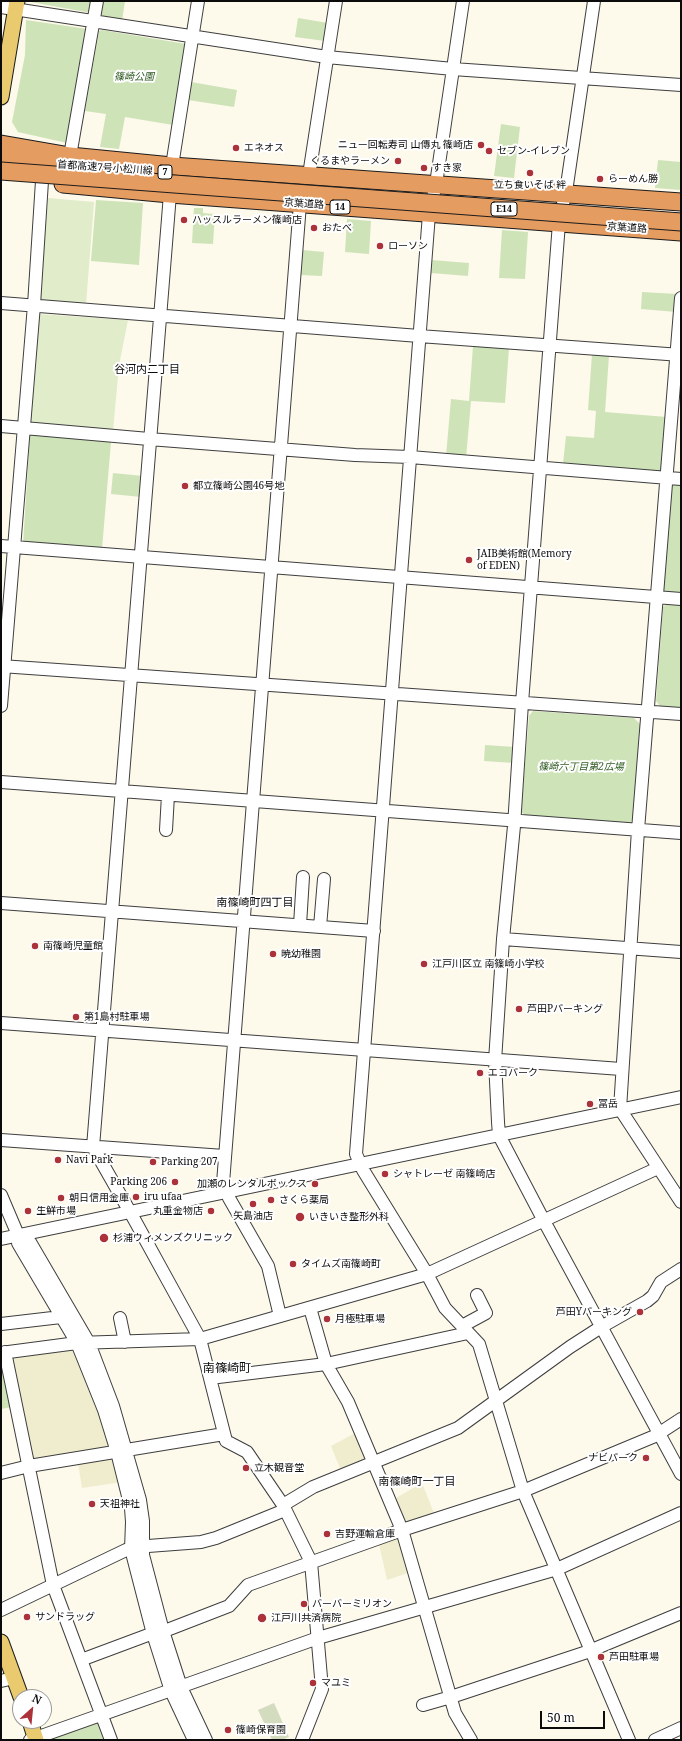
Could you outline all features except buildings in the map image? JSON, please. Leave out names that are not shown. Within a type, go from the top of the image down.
[{"type":"highway","points":[[1,144],[70,156],[172,166],[681,202]]},
{"type":"highway","name":"首都高速7号小松川線","points":[[1,160],[328,191]]},
{"type":"highway","name":"首都高速7号小松川線","points":[[1,170],[328,191]]},
{"type":"highway","name":"京葉道路","points":[[1,170],[42,182],[170,194],[681,232]]},
{"type":"highway","name":"京葉道路","points":[[328,191],[681,211]]},
{"type":"highway","name":"京葉道路","points":[[328,191],[681,222]]},
{"type":"main road","points":[[1,97],[11,6]]},
{"type":"main road","points":[[1,1642],[8,1679],[15,1689]]},
{"type":"main road","points":[[32,1729],[34,1740]]},
{"type":"street","points":[[70,156],[97,1]]},
{"type":"street","points":[[172,166],[198,1]]},
{"type":"street","points":[[309,175],[336,1]]},
{"type":"street","points":[[463,1],[436,184],[429,214],[356,1154],[427,1274],[445,1308],[479,1344],[523,1491],[629,1740]]},
{"type":"street","points":[[594,1],[566,194],[559,224],[514,821],[503,939],[495,1061],[499,1135],[681,1474]]},
{"type":"street","points":[[11,6],[94,21],[327,58],[453,69],[681,85]]},
{"type":"street","points":[[1,706],[7,546],[23,428],[34,305],[42,182]]},
{"type":"street","points":[[170,194],[93,1147],[200,1339],[226,1441],[247,1452],[284,1507],[311,1562],[322,1689],[302,1740]]},
{"type":"street","points":[[280,1316],[268,1266],[223,1183],[270,568],[300,204]]},
{"type":"street","points":[[681,298],[679,355],[666,477],[638,830],[621,1070],[620,1109],[681,1202]]},
{"type":"street","points":[[1,302],[159,316],[679,355]]},
{"type":"street","points":[[1,426],[149,440],[410,457],[681,478]]},
{"type":"street","points":[[7,546],[140,558],[400,576],[681,599]]},
{"type":"street","points":[[3,666],[681,714]]},
{"type":"street","points":[[1,782],[681,833]]},
{"type":"street","points":[[166,830],[168,795]]},
{"type":"street","points":[[300,925],[303,877]]},
{"type":"street","points":[[320,927],[324,878]]},
{"type":"street","points":[[1,903],[374,931]]},
{"type":"street","points":[[503,939],[681,952]]},
{"type":"street","points":[[1,1023],[621,1070]]},
{"type":"street","points":[[1,1239],[681,1097]]},
{"type":"street","points":[[1,1140],[224,1156]]},
{"type":"street","points":[[111,1740],[53,1585],[29,1466],[3,1353],[83,1343],[200,1339],[310,1308],[427,1274],[658,1168]]},
{"type":"street","points":[[1,1195],[18,1235],[18,1243],[61,1317],[83,1343]]},
{"type":"street","points":[[18,1235],[30,1242],[83,1343],[113,1406],[122,1451],[137,1547],[158,1633],[194,1740]]},
{"type":"street","points":[[1,1610],[137,1547],[201,1542],[216,1538],[284,1507],[313,1487],[458,1428],[601,1327],[647,1301],[653,1296],[662,1282],[681,1269]]},
{"type":"street","points":[[210,1378],[326,1364],[465,1329],[486,1313],[477,1295]]},
{"type":"street","points":[[310,1308],[326,1364],[348,1402],[402,1530],[455,1713],[471,1740]]},
{"type":"street","points":[[1,1324],[61,1317]]},
{"type":"street","points":[[120,1318],[125,1342]]},
{"type":"street","points":[[81,1660],[229,1606],[248,1585],[402,1530],[523,1491],[659,1434],[681,1419]]},
{"type":"street","points":[[1,1473],[29,1466],[224,1434]]},
{"type":"street","points":[[34,1740],[318,1638],[557,1569],[681,1513]]},
{"type":"street","points":[[423,1705],[590,1650],[681,1613]]},
{"type":"street","points":[[176,1689],[206,1740]]},
{"type":"street","points":[[655,1740],[681,1728]]},
{"type":"shaded area","points":[[74,1349],[99,1399],[110,1450],[32,1463],[10,1361],[13,1357]]},
{"type":"shaded area","points":[[357,1432],[367,1460],[341,1471],[331,1446]]},
{"type":"shaded area","points":[[111,1457],[116,1459],[122,1482],[82,1488],[78,1463]]},
{"type":"shaded area","points":[[422,1483],[434,1513],[406,1523],[396,1498]]},
{"type":"shaded area","points":[[396,1537],[402,1539],[411,1572],[387,1580],[379,1544]]},
{"type":"green space","points":[[31,1],[93,1],[91,13]]},
{"type":"green space","points":[[104,1],[125,1],[122,21],[103,18],[101,16]]},
{"type":"green space","points":[[298,18],[328,23],[325,41],[295,37]]},
{"type":"green space","points":[[26,20],[87,29],[67,143],[18,132],[12,122],[25,55]]},
{"type":"green space","name":"篠崎公園","points":[[102,30],[186,44],[173,125],[125,117],[119,149],[100,147],[106,114],[85,111],[99,31]]},
{"type":"green space","points":[[191,82],[237,90],[234,107],[188,100]]},
{"type":"green space","points":[[501,124],[520,127],[514,178],[494,176]]},
{"type":"green space","points":[[658,160],[681,162],[681,190],[655,188]]},
{"type":"green space","points":[[48,198],[94,202],[86,304],[39,300]]},
{"type":"green space","points":[[96,200],[143,203],[139,265],[91,261]]},
{"type":"green space","points":[[194,208],[203,208],[203,213],[215,214],[213,244],[192,243]]},
{"type":"green space","points":[[347,219],[371,221],[369,254],[345,252]]},
{"type":"green space","points":[[502,230],[528,232],[525,279],[499,278]]},
{"type":"green space","points":[[302,250],[324,252],[322,276],[301,275]]},
{"type":"green space","points":[[431,260],[469,263],[468,276],[431,273]]},
{"type":"green space","points":[[642,292],[677,294],[676,312],[641,309]]},
{"type":"green space","points":[[37,314],[128,320],[119,365],[113,431],[30,423]]},
{"type":"green space","points":[[473,346],[509,348],[505,403],[471,401],[466,458],[446,456],[451,399],[469,401]]},
{"type":"green space","points":[[592,354],[609,356],[605,412],[667,417],[663,470],[661,472],[563,464],[566,436],[594,438],[596,411],[588,410]]},
{"type":"green space","points":[[30,435],[111,442],[102,549],[23,544]]},
{"type":"green space","points":[[113,473],[143,476],[141,497],[111,494]]},
{"type":"green space","points":[[670,481],[681,482],[681,595],[661,594]]},
{"type":"green space","points":[[668,602],[681,603],[681,709],[660,706],[656,701],[663,607]]},
{"type":"green space","name":"篠崎六丁目第2広場","points":[[533,711],[634,718],[641,725],[633,819],[628,825],[526,816],[521,812],[529,716]]},
{"type":"green space","points":[[485,745],[515,747],[514,763],[484,761]]},
{"type":"green space","points":[[1,1360],[12,1407],[1,1409]]},
{"type":"green space","points":[[274,1703],[289,1737],[282,1740],[272,1740],[258,1710]]},
{"type":"green space","points":[[95,1721],[101,1725],[106,1740],[50,1740],[51,1738]]},
{"type":"place","name":"ニュー回転寿司 山傳丸 篠崎店","points":[[481,145]]},
{"type":"place","name":"エネオス","points":[[236,148]]},
{"type":"place","name":"セブン-イレブン","points":[[489,151]]},
{"type":"place","name":"くるまやラーメン","points":[[398,161]]},
{"type":"place","name":"すき家","points":[[424,168]]},
{"type":"place","name":"立ち食いそば 絆","points":[[530,173]]},
{"type":"place","name":"らーめん勝","points":[[600,179]]},
{"type":"place","name":"ハッスルラーメン篠崎店","points":[[184,220]]},
{"type":"place","name":"おたべ","points":[[314,228]]},
{"type":"place","name":"ローソン","points":[[380,246]]},
{"type":"place","name":"都立篠崎公園46号地","points":[[185,486]]},
{"type":"place","name":"JAIB美術館(Memory of EDEN)","points":[[469,560]]},
{"type":"place","name":"南篠崎児童館","points":[[35,946]]},
{"type":"place","name":"暁幼稚園","points":[[273,954]]},
{"type":"place","name":"江戸川区立 南篠崎小学校","points":[[424,964]]},
{"type":"place","name":"芦田Pパーキング","points":[[519,1009]]},
{"type":"place","name":"第1島村駐車場","points":[[76,1017]]},
{"type":"place","name":"エコパーク","points":[[480,1073]]},
{"type":"place","name":"冨岳","points":[[590,1104]]},
{"type":"place","name":"Navi Park","points":[[58,1160]]},
{"type":"place","name":"Parking 207","points":[[153,1162]]},
{"type":"place","name":"シャトレーゼ 南篠崎店","points":[[385,1174]]},
{"type":"place","name":"Parking 206","points":[[175,1182]]},
{"type":"place","name":"加瀬のレンタルボックス","points":[[315,1184]]},
{"type":"place","name":"iru ufaa","points":[[136,1197]]},
{"type":"place","name":"朝日信用金庫","points":[[61,1198]]},
{"type":"place","name":"さくら薬局","points":[[271,1200]]},
{"type":"place","name":"矢島油店","points":[[253,1204]]},
{"type":"place","name":"生鮮市場","points":[[28,1211]]},
{"type":"place","name":"丸重金物店","points":[[211,1211]]},
{"type":"place","name":"いきいき整形外科","points":[[300,1217]]},
{"type":"place","name":"杉浦ウィメンズクリニック","points":[[104,1238]]},
{"type":"place","name":"タイムズ南篠崎町","points":[[293,1264]]},
{"type":"place","name":"芦田Yパーキング","points":[[640,1312]]},
{"type":"place","name":"月極駐車場","points":[[327,1319]]},
{"type":"place","name":"ナビパーク","points":[[646,1458]]},
{"type":"place","name":"立木観音堂","points":[[246,1468]]},
{"type":"place","name":"天祖神社","points":[[92,1504]]},
{"type":"place","name":"吉野運輸倉庫","points":[[327,1534]]},
{"type":"place","name":"バーバーミリオン","points":[[304,1604]]},
{"type":"place","name":"サンドラッグ","points":[[27,1617]]},
{"type":"place","name":"江戸川共済病院","points":[[262,1618]]},
{"type":"place","name":"芦田駐車場","points":[[601,1657]]},
{"type":"place","name":"マユミ","points":[[313,1683]]},
{"type":"place","name":"篠崎保育園","points":[[228,1730]]},
{"type":"district","name":"谷河内二丁目","points":[[147,370]]},
{"type":"district","name":"南篠崎町四丁目","points":[[255,903]]},
{"type":"district","name":"南篠崎町","points":[[227,1369]]},
{"type":"district","name":"南篠崎町一丁目","points":[[417,1482]]}]
